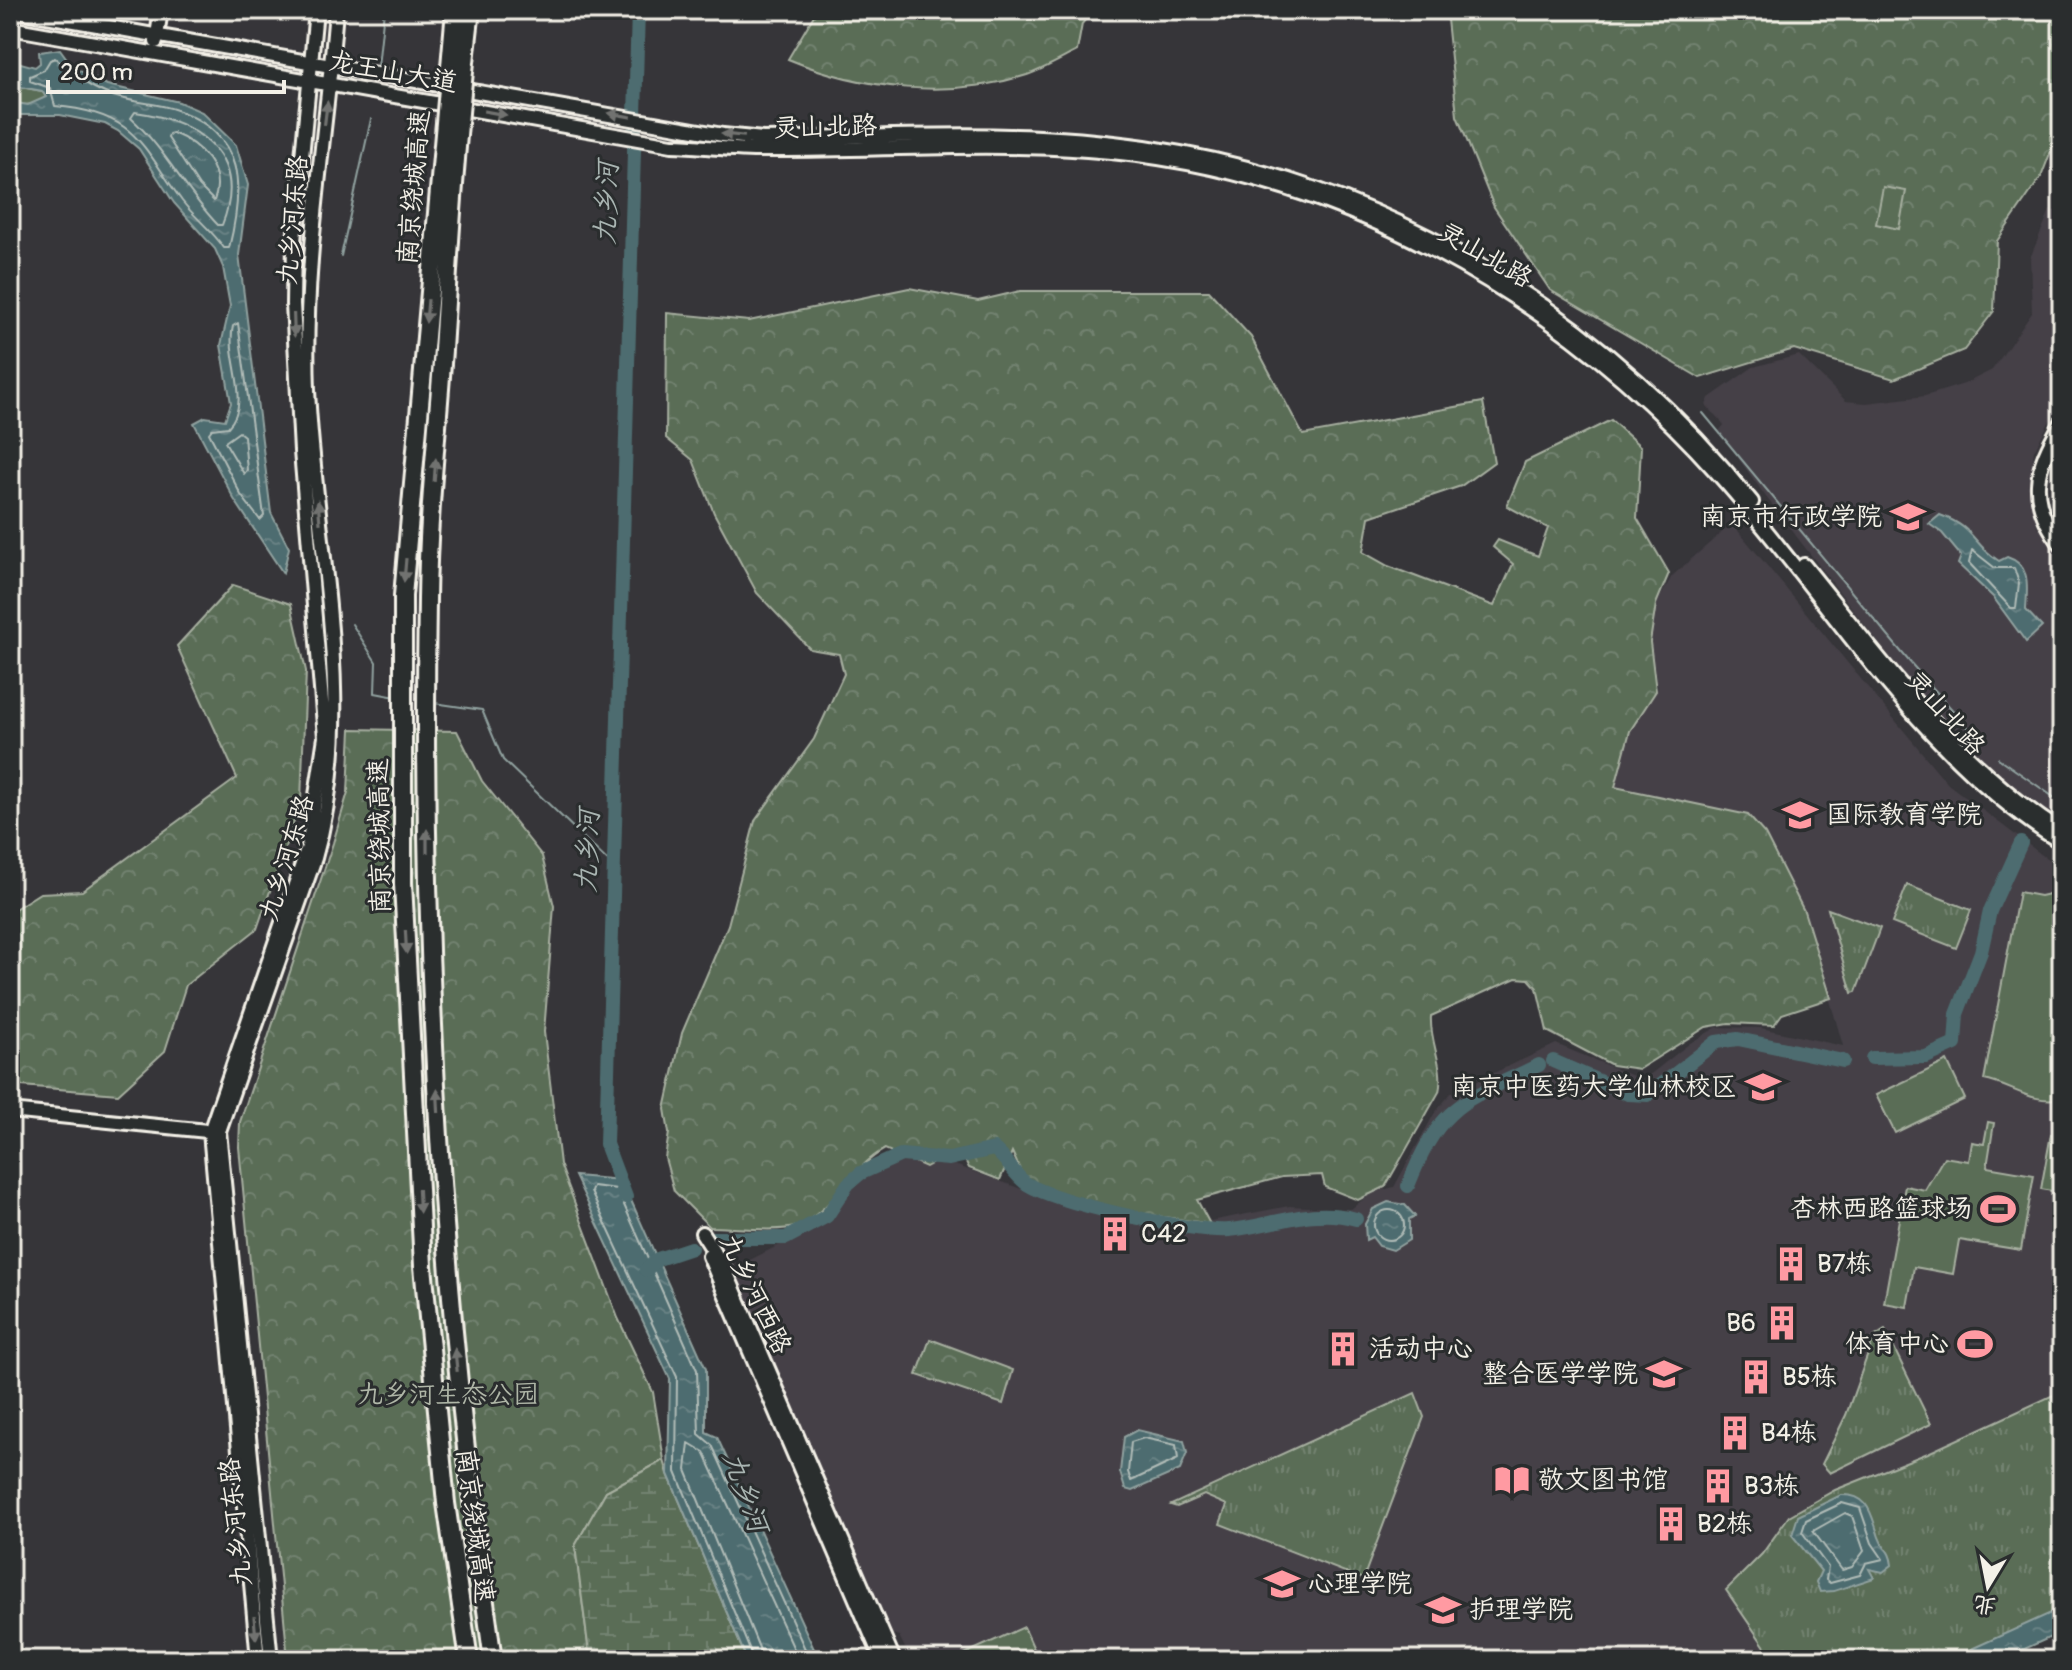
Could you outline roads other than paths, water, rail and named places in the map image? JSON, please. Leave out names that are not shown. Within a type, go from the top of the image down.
[{"type":"highway","name":"南京绕城高速","points":[[455,10],[403,596],[403,883],[423,1266],[446,1503],[469,1660]]},
{"type":"highway","name":"南京绕城高速","points":[[471,10],[447,284],[427,595],[427,880],[446,1262],[469,1498],[493,1660]]},
{"type":"main road","name":"龙王山大道","points":[[12,10],[677,125]]},
{"type":"main road","points":[[155,53],[161,10]]},
{"type":"main road","name":"九乡河东路","points":[[258,1660],[214,1132],[308,847],[325,737],[301,451],[293,304],[294,241],[316,10]]},
{"type":"main road","name":"九乡河东路","points":[[271,1660],[214,1132],[315,858],[328,812],[335,760],[334,705],[308,390],[308,259],[336,10]]},
{"type":"main road","name":"龙王山大道","points":[[10,28],[672,145]]},
{"type":"main road","name":"灵山北路","points":[[677,125],[763,139],[1029,137],[1084,140],[1216,160],[1323,191],[1399,222],[1490,269],[1620,362],[1709,449],[1903,687],[1977,767],[2062,832]]},
{"type":"main road","name":"灵山北路","points":[[672,145],[757,150],[1030,147],[1144,156],[1261,181],[1311,197],[1439,252],[1540,313],[1614,369],[1665,416],[1721,477],[1906,705],[1970,774],[2062,843]]},
{"type":"main road","points":[[2062,422],[2042,461],[2037,493],[2049,530],[2062,546]]},
{"type":"main road","points":[[10,1111],[156,1123],[214,1132]]},
{"type":"main road","name":"九乡河西路","points":[[882,1660],[702,1233],[725,1269],[894,1660]]},
{"type":"water","points":[[60,49],[73,67],[107,85],[179,102],[202,112],[236,145],[248,185],[239,255],[271,513],[289,548],[283,573],[234,499],[194,423],[205,417],[225,420],[231,403],[221,345],[230,306],[223,267],[215,249],[174,203],[139,149],[118,131],[105,124],[60,115],[10,115],[10,102],[28,105],[46,97],[42,91],[10,85],[10,60],[35,67],[40,63],[39,52]]},
{"type":"water","points":[[1940,515],[1961,525],[1999,561],[2007,557],[2021,565],[2026,578],[2026,610],[2042,627],[2026,642],[1993,597],[1958,564],[1961,556],[1942,533],[1929,524]]},
{"type":"water","points":[[575,1176],[622,1180],[706,1369],[706,1432],[717,1437],[819,1660],[747,1660],[668,1474],[670,1379]]},
{"type":"water","points":[[1388,1202],[1405,1205],[1415,1216],[1409,1219],[1409,1240],[1393,1250],[1379,1246],[1372,1237],[1366,1240],[1365,1224],[1373,1209]]},
{"type":"water","points":[[1137,1430],[1184,1441],[1187,1453],[1180,1470],[1132,1491],[1125,1489],[1120,1472],[1124,1437]]},
{"type":"water","points":[[1841,1495],[1858,1498],[1868,1507],[1892,1565],[1883,1572],[1869,1569],[1874,1578],[1834,1591],[1820,1592],[1816,1582],[1821,1571],[1792,1535],[1798,1516]]},
{"type":"water","points":[[2062,1608],[2062,1632],[2000,1660],[1947,1660]]},
{"type":"waterway","points":[[378,67],[384,10]]},
{"type":"waterway","name":"九乡河","points":[[626,1197],[606,1144],[638,10]]},
{"type":"waterway","points":[[341,256],[371,119]]},
{"type":"waterway","points":[[1703,413],[1908,660],[1973,733]]},
{"type":"waterway","points":[[352,624],[376,662],[375,693],[396,697]]},
{"type":"waterway","points":[[434,703],[482,710],[503,760],[614,867]]},
{"type":"waterway","points":[[1998,758],[2062,803]]},
{"type":"waterway","points":[[1872,1058],[1926,1057],[1955,1044],[1957,1014],[1981,952],[1990,911],[2021,843]]},
{"type":"waterway","points":[[1553,1061],[1628,1094],[1648,1095],[1716,1042],[1738,1039],[1843,1061]]},
{"type":"waterway","points":[[1408,1186],[1432,1137],[1457,1108],[1539,1065]]},
{"type":"waterway","points":[[713,1238],[786,1238],[827,1216],[848,1184],[861,1173],[901,1155],[949,1159],[994,1149],[1022,1180],[1043,1192],[1157,1222],[1229,1230],[1308,1216],[1356,1219]]},
{"type":"waterway","points":[[646,1270],[658,1259],[691,1248]]},
{"type":"place","name":"南京市行政学院","points":[[1908,517]]},
{"type":"place","name":"国际教育学院","points":[[1800,815]]},
{"type":"place","name":"南京中医药大学仙林校区","points":[[1763,1087]]},
{"type":"place","name":"杏林西路篮球场","points":[[1998,1209]]},
{"type":"place","name":"C42","points":[[1115,1234]]},
{"type":"place","name":"B7栋","points":[[1791,1264]]},
{"type":"place","name":"B6","points":[[1782,1323]]},
{"type":"place","name":"体育中心","points":[[1975,1344]]},
{"type":"place","name":"活动中心","points":[[1343,1349]]},
{"type":"place","name":"整合医学学院","points":[[1664,1374]]},
{"type":"place","name":"B5栋","points":[[1756,1377]]},
{"type":"place","name":"B4栋","points":[[1735,1433]]},
{"type":"place","name":"敬文图书馆","points":[[1512,1480]]},
{"type":"place","name":"B3栋","points":[[1718,1486]]},
{"type":"place","name":"B2栋","points":[[1671,1524]]},
{"type":"place","name":"心理学院","points":[[1282,1584]]},
{"type":"place","name":"护理学院","points":[[1443,1610]]},
{"type":"park label","name":"九乡河生态公园","points":[[448,1395]]}]
